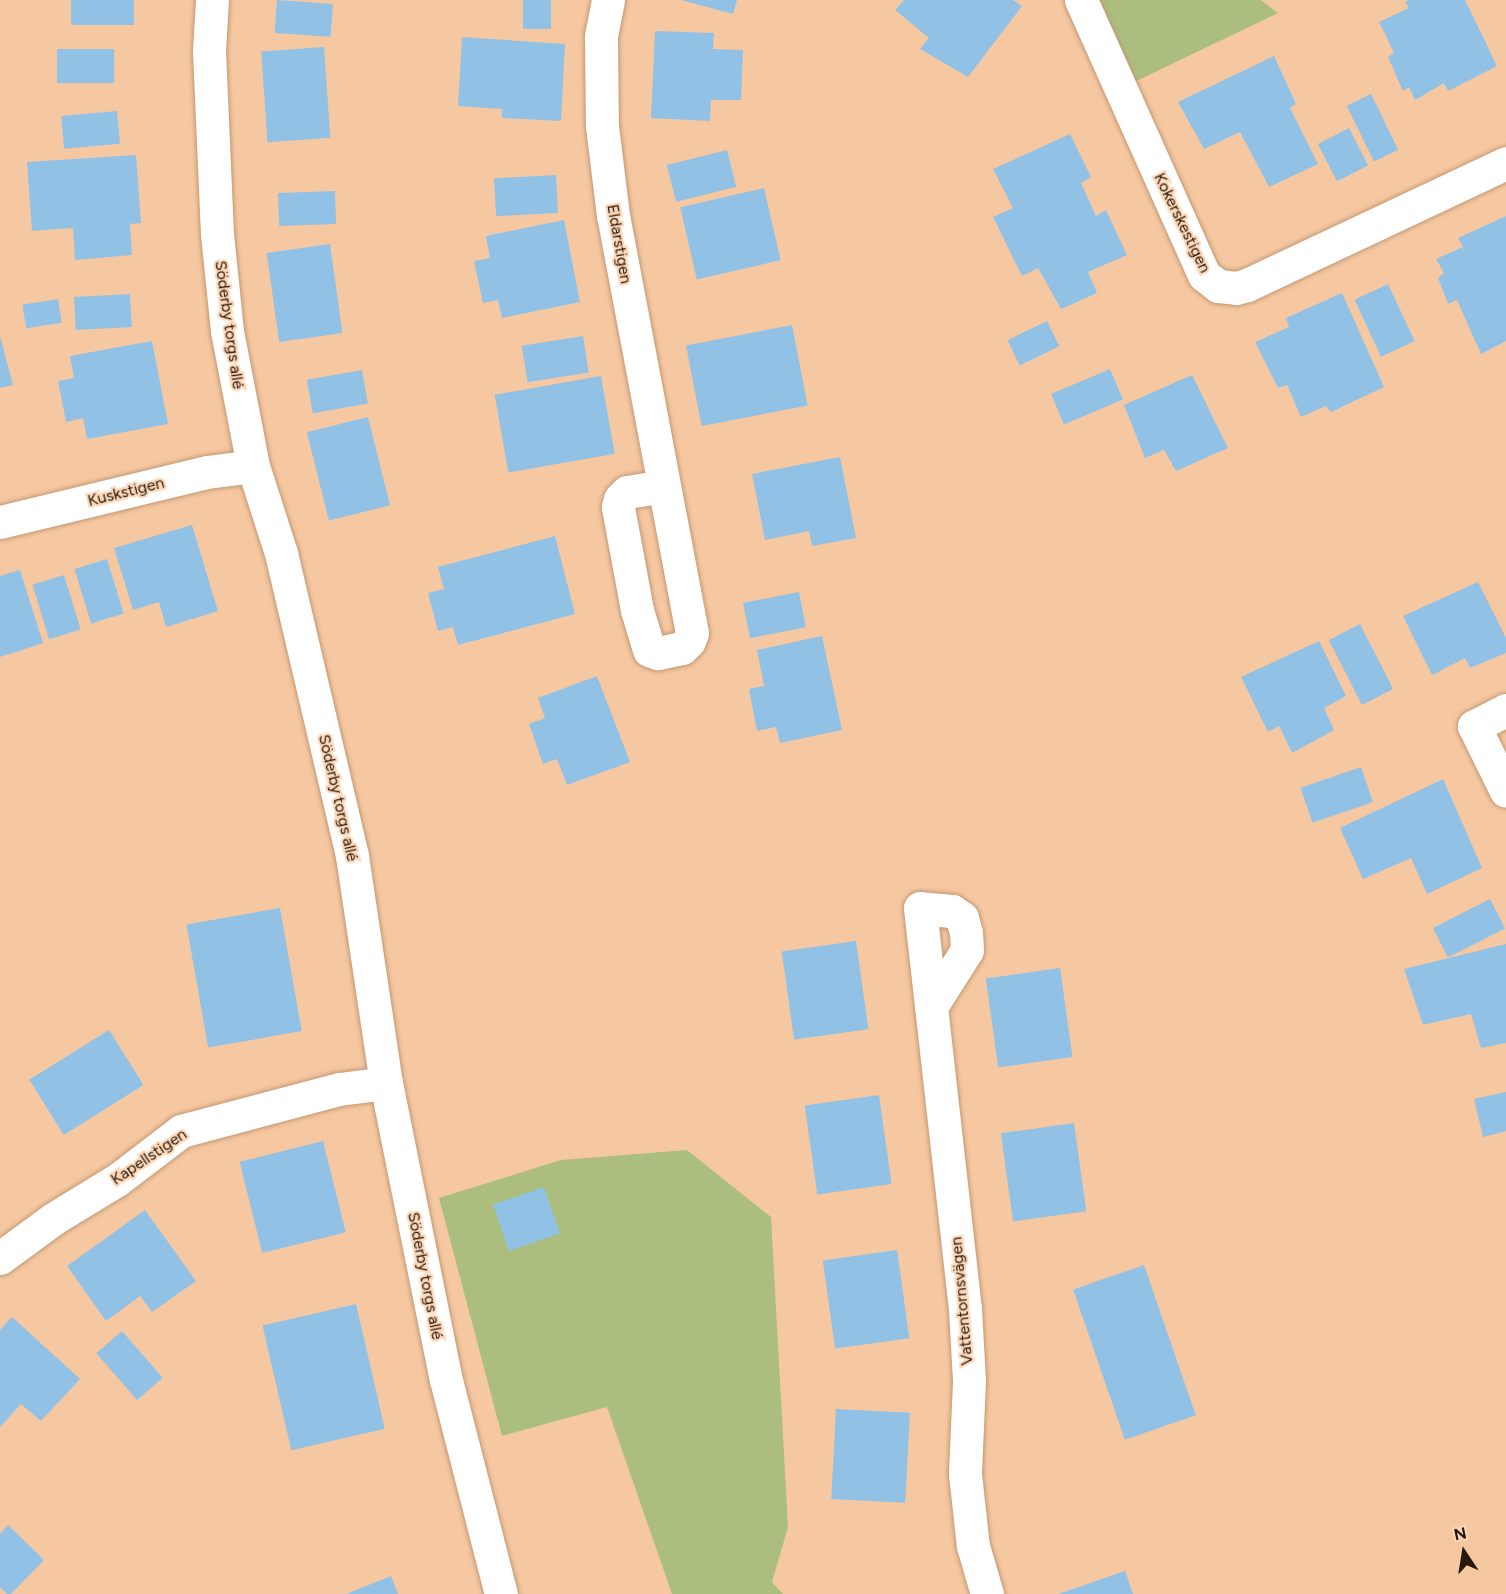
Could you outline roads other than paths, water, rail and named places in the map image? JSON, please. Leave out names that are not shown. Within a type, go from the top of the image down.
[{"type":"street","name":"Söderby torgs allé","points":[[212,0],[209,51],[217,234],[227,331],[253,466],[281,553],[352,856],[386,1083],[446,1380],[501,1594]]},
{"type":"street","name":"Eldarstigen","points":[[608,0],[601,37],[603,137],[613,215],[663,486]]},
{"type":"street","name":"Kokerskestigen","points":[[1081,0],[1204,275],[1218,286],[1236,288],[1247,285],[1506,164]]},
{"type":"street","name":"Kuskstigen","points":[[0,522],[207,472],[253,466]]},
{"type":"street","points":[[1506,710],[1474,726],[1506,791]]},
{"type":"street","name":"Vattentornsvägen","points":[[931,1007],[965,1310],[969,1381],[965,1474],[973,1546],[987,1594]]},
{"type":"street","name":"Kapellstigen","points":[[0,1258],[52,1219],[117,1180],[181,1131],[339,1089],[386,1083]]}]
